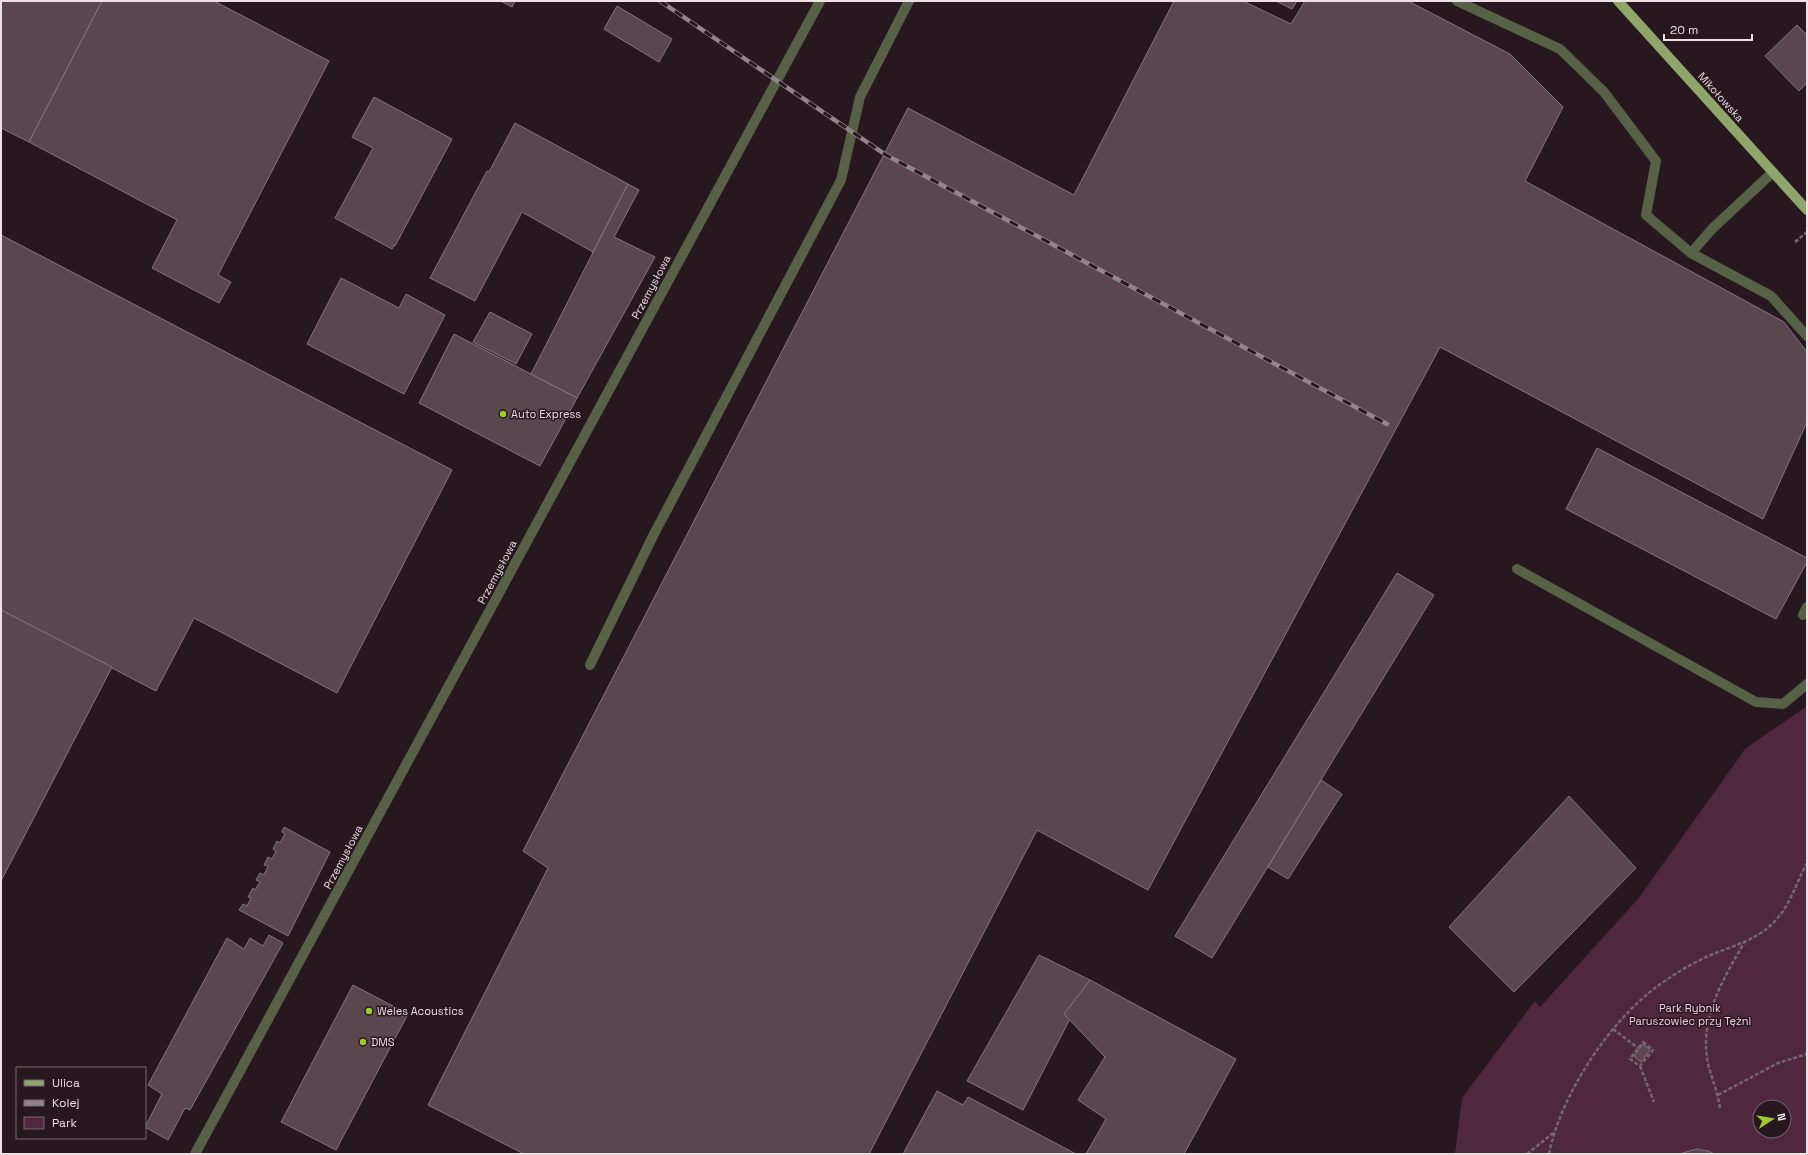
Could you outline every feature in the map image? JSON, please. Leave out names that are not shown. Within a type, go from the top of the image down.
[{"type":"main road","name":"Mikołowska","points":[[1618,1],[1807,210]]},
{"type":"street","name":"Przemysłowa","points":[[195,1154],[820,1]]},
{"type":"street","points":[[590,665],[654,534],[842,180],[860,98],[909,1]]},
{"type":"street","points":[[1457,1],[1560,49],[1604,92],[1656,161],[1646,215],[1691,253],[1771,296],[1807,336]]},
{"type":"street","points":[[1691,253],[1712,229],[1773,172]]},
{"type":"street","points":[[1517,569],[1756,702],[1783,704],[1807,684]]},
{"type":"path","points":[[1795,242],[1807,232]]},
{"type":"path","points":[[1549,1154],[1554,1132],[1567,1100],[1579,1079],[1613,1029],[1649,992],[1668,978],[1703,959],[1756,937],[1776,921],[1794,893],[1807,863]]},
{"type":"path","points":[[1720,1108],[1718,1094],[1708,1064],[1706,1031],[1709,1014],[1721,983],[1744,943]]},
{"type":"path","points":[[1613,1029],[1638,1049]]},
{"type":"path","points":[[1640,1066],[1653,1050],[1643,1042],[1630,1058],[1640,1066],[1654,1102]]},
{"type":"path","points":[[1718,1094],[1778,1063],[1807,1054]]},
{"type":"path","points":[[1527,1154],[1554,1132]]},
{"type":"green space","name":"Park Rybnik Paruszowiec przy Tężni","points":[[1807,706],[1807,1154],[1455,1154],[1462,1098],[1535,1001],[1540,1007],[1638,899],[1746,748]]},
{"type":"building","points":[[1,1],[102,1],[29,142],[1,128]]},
{"type":"building","points":[[102,1],[214,1],[329,61],[218,275],[231,282],[219,303],[152,268],[177,220],[29,142]]},
{"type":"building","points":[[501,1],[515,1],[512,7]]},
{"type":"building","points":[[1174,1],[1243,1],[1291,24],[1305,1],[1408,1],[1510,54],[1563,107],[1525,181],[1784,322],[1807,352],[1807,422],[1763,519],[1440,347],[1148,890],[1037,830],[869,1154],[524,1154],[428,1105],[548,868],[523,851],[908,108],[1074,195]]},
{"type":"building","points":[[1276,1],[1297,1],[1292,9]]},
{"type":"building","points":[[617,6],[672,39],[659,62],[604,29]]},
{"type":"building","points":[[1797,25],[1807,35],[1807,83],[1799,91],[1765,56]]},
{"type":"building","points":[[374,97],[452,139],[392,249],[335,218],[373,148],[352,137]]},
{"type":"building","points":[[515,123],[628,184],[593,252],[522,212],[475,301],[430,278],[487,171],[489,172]]},
{"type":"building","points":[[628,184],[639,190],[614,237],[655,257],[577,398],[531,374]]},
{"type":"building","points":[[1,235],[452,470],[337,693],[194,618],[156,691],[1,610]]},
{"type":"building","points":[[341,278],[399,308],[406,294],[445,315],[404,394],[307,344]]},
{"type":"building","points":[[490,312],[532,334],[516,364],[473,342]]},
{"type":"building","points":[[454,334],[577,398],[540,466],[419,403]]},
{"type":"building","points":[[1597,448],[1807,558],[1807,562],[1776,619],[1566,509]]},
{"type":"building","points":[[1397,573],[1434,595],[1212,958],[1175,936]]},
{"type":"building","points":[[1,610],[112,667],[1,881]]},
{"type":"building","points":[[1321,780],[1342,794],[1288,879],[1268,867]]},
{"type":"building","points":[[1569,796],[1636,868],[1514,992],[1449,927]]},
{"type":"building","points":[[284,827],[330,852],[288,936],[239,910],[243,904],[247,906],[251,898],[248,897],[253,888],[255,890],[260,882],[256,880],[260,873],[264,875],[268,866],[264,865],[268,857],[272,859],[276,851],[273,849],[277,841],[280,843],[285,834],[282,832]]},
{"type":"building","points":[[269,935],[283,943],[190,1110],[185,1108],[168,1140],[146,1128],[162,1094],[148,1085],[227,938],[244,949],[250,938],[263,946]]},
{"type":"building","points":[[1039,955],[1090,980],[1023,1110],[967,1081]]},
{"type":"building","points":[[1090,980],[1236,1059],[1184,1154],[1086,1154],[1106,1119],[1078,1100],[1105,1057],[1064,1014]]},
{"type":"building","points":[[353,985],[408,1014],[336,1150],[281,1122]]},
{"type":"building","points":[[1643,1044],[1650,1050],[1641,1062],[1634,1056]]},
{"type":"building","points":[[937,1091],[963,1105],[968,1097],[1076,1154],[903,1154]]},
{"type":"building","points":[[1696,1149],[1708,1151],[1715,1154],[1680,1154]]},
{"type":"railway","points":[[660,1],[886,155],[1387,424]]},
{"type":"place","name":"Auto Express","points":[[503,414]]},
{"type":"place","name":"Weles Acoustics","points":[[369,1011]]},
{"type":"place","name":"DMS","points":[[363,1042]]}]
